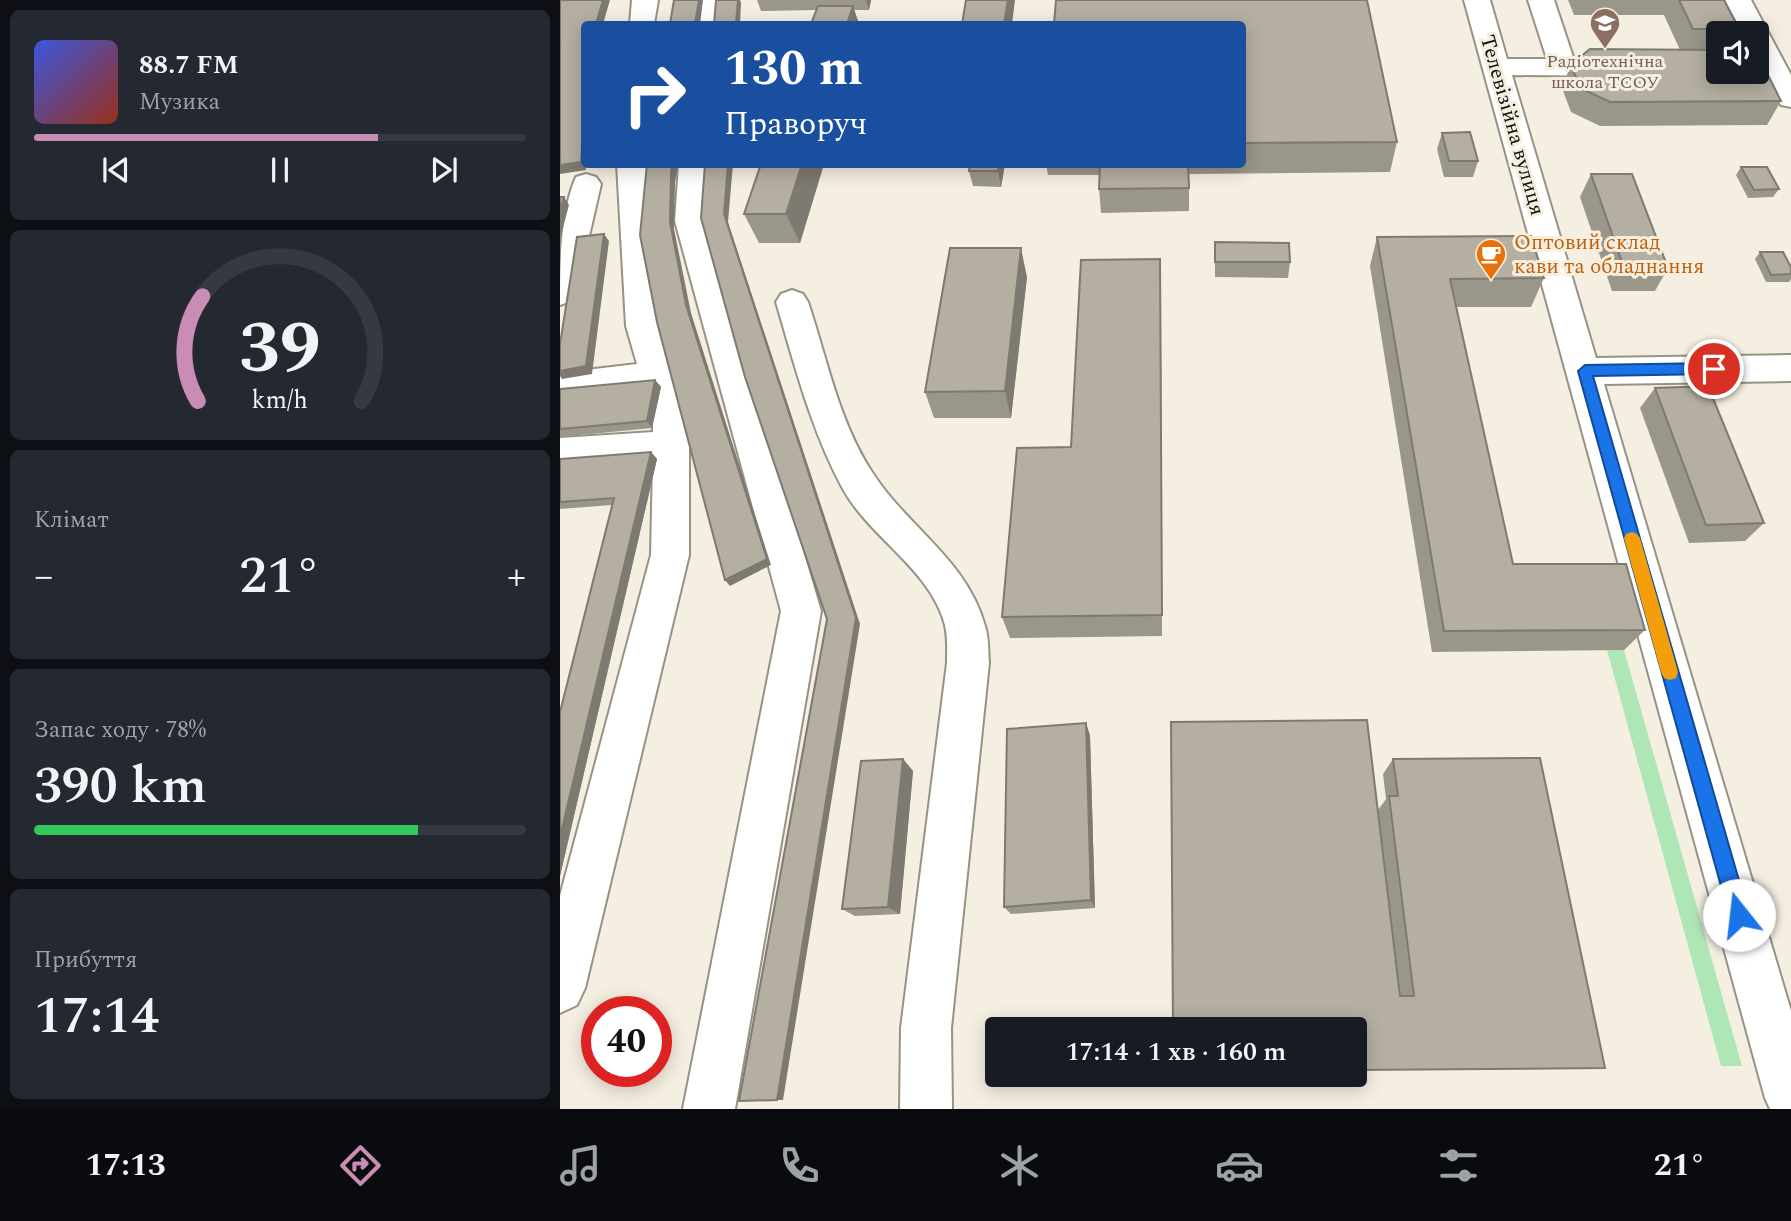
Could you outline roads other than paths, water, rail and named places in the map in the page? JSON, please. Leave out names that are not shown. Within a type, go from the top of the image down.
[{"type":"street","points":[[642,21],[645,0]]},
{"type":"street","points":[[711,21],[714,0]]},
{"type":"street","name":"Телевізійна вулиця","points":[[1477,0],[1791,1098]]},
{"type":"street","points":[[1541,0],[1563,67]]},
{"type":"street","points":[[1738,0],[1749,21]]},
{"type":"street","points":[[1497,67],[1706,69]]},
{"type":"street","points":[[1769,73],[1791,99]]},
{"type":"street","points":[[694,168],[690,221],[802,611],[709,1109]]},
{"type":"street","points":[[560,293],[573,186],[630,172],[642,326],[671,420],[670,555],[560,988]]},
{"type":"street","points":[[793,302],[839,449],[867,495],[895,530],[926,558],[948,586],[965,626],[968,663],[926,1028],[926,1109]]},
{"type":"street","points":[[1585,371],[1791,368]]},
{"type":"street","points":[[560,386],[657,374]]},
{"type":"street","points":[[560,453],[671,445]]},
{"type":"place","name":"Радіотехнічна школа ТСОУ","points":[[1605,50]]},
{"type":"place","name":"Оптовий склад кави та обладнання","points":[[1491,281]]}]
